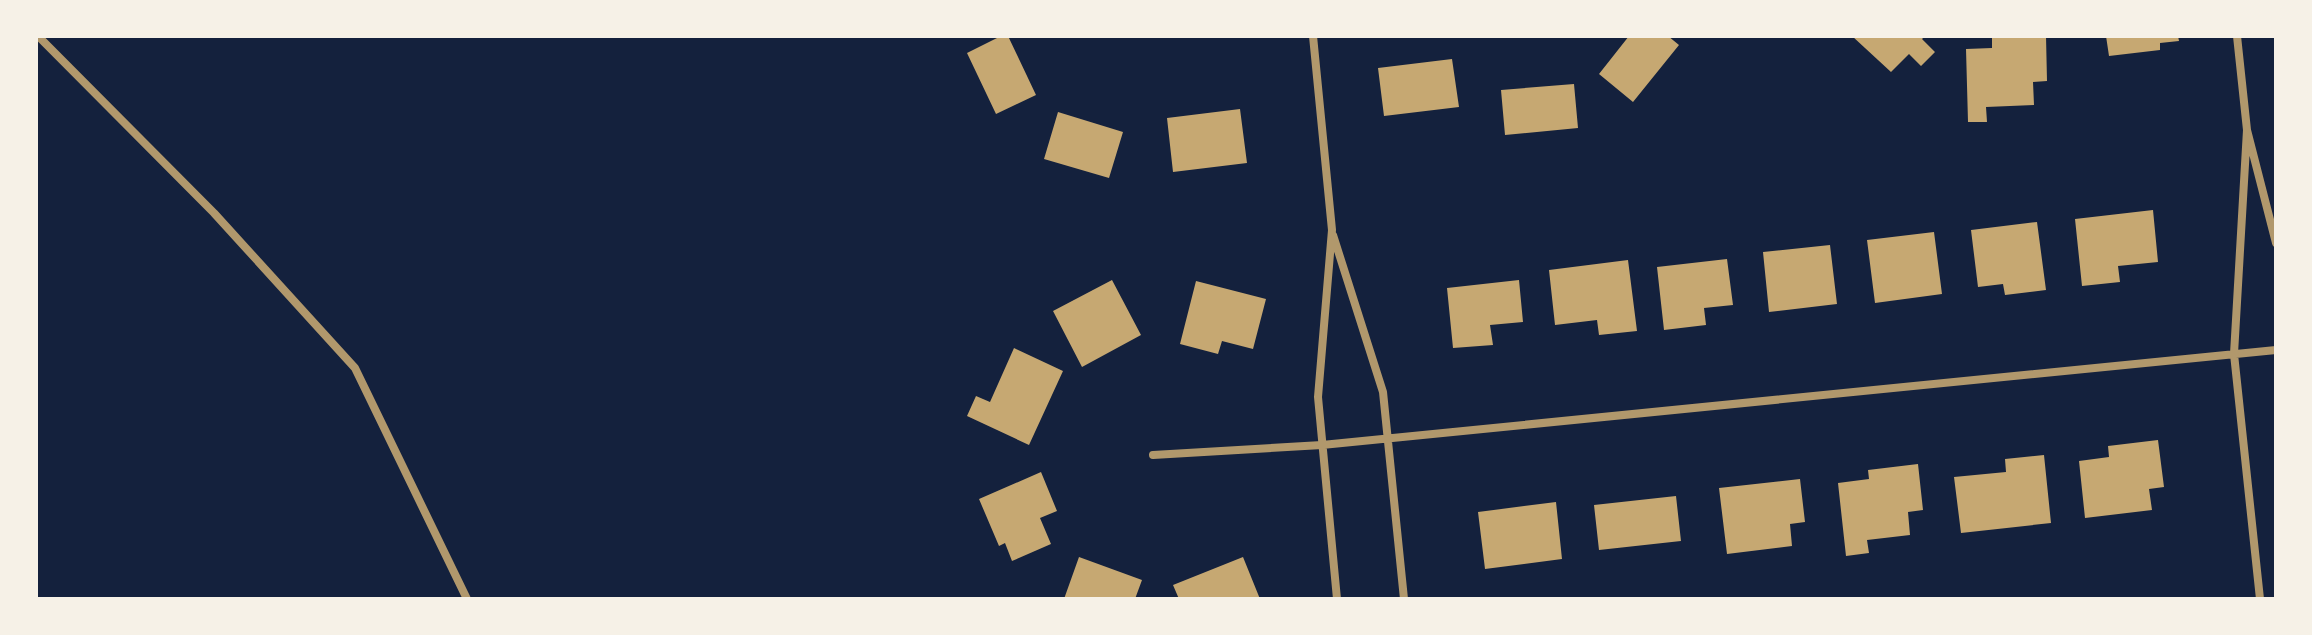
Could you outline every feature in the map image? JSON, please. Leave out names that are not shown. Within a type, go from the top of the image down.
[{"type":"street","points":[[38,36],[214,213],[355,368],[467,599]]},
{"type":"street","points":[[1313,36],[1332,230],[1318,397],[1337,599]]},
{"type":"street","points":[[2237,36],[2247,130],[2276,243]]},
{"type":"street","points":[[2247,130],[2234,354],[2260,599]]},
{"type":"street","points":[[1332,230],[1383,392],[1404,599]]},
{"type":"street","points":[[1153,455],[1322,445],[2276,350]]},
{"type":"building","points":[[1001,36],[1008,36],[1036,95],[996,114],[967,53]]},
{"type":"building","points":[[1629,36],[1668,36],[1679,45],[1633,102],[1599,74]]},
{"type":"building","points":[[1852,36],[1925,36],[1922,39],[1935,52],[1921,66],[1909,54],[1891,72]]},
{"type":"building","points":[[2046,36],[2047,81],[2033,82],[2034,105],[1986,107],[1987,122],[1968,122],[1966,49],[1992,48],[1992,38]]},
{"type":"building","points":[[2106,36],[2178,36],[2179,41],[2160,43],[2160,50],[2109,56]]},
{"type":"building","points":[[1452,59],[1459,107],[1384,116],[1378,68]]},
{"type":"building","points":[[1574,84],[1578,128],[1505,135],[1501,90]]},
{"type":"building","points":[[1240,109],[1247,163],[1173,172],[1167,118]]},
{"type":"building","points":[[1058,112],[1123,132],[1109,178],[1044,159]]},
{"type":"building","points":[[2153,210],[2158,262],[2118,266],[2120,282],[2082,286],[2075,219]]},
{"type":"building","points":[[2037,222],[2046,290],[2005,295],[2003,284],[1978,287],[1971,230]]},
{"type":"building","points":[[1934,232],[1942,294],[1875,303],[1867,240]]},
{"type":"building","points":[[1830,245],[1837,304],[1769,312],[1763,252]]},
{"type":"building","points":[[1727,259],[1733,305],[1704,308],[1706,325],[1664,330],[1657,267]]},
{"type":"building","points":[[1628,260],[1637,331],[1599,335],[1597,320],[1555,325],[1549,270]]},
{"type":"building","points":[[1112,280],[1141,335],[1082,367],[1053,311]]},
{"type":"building","points":[[1519,280],[1523,322],[1490,325],[1493,345],[1453,348],[1447,288]]},
{"type":"building","points":[[1196,281],[1266,299],[1253,349],[1222,341],[1218,354],[1180,344]]},
{"type":"building","points":[[1014,348],[1063,371],[1029,445],[967,416],[976,396],[990,402]]},
{"type":"building","points":[[2158,440],[2164,487],[2149,489],[2152,510],[2085,518],[2079,461],[2109,457],[2108,446]]},
{"type":"building","points":[[2044,455],[2051,523],[1961,533],[1954,477],[2006,472],[2005,459]]},
{"type":"building","points":[[1918,464],[1923,510],[1908,512],[1910,535],[1867,540],[1869,553],[1846,556],[1838,483],[1869,479],[1868,470]]},
{"type":"building","points":[[1041,472],[1057,511],[1040,518],[1051,544],[1012,561],[1005,543],[999,546],[979,499]]},
{"type":"building","points":[[1800,479],[1805,522],[1790,524],[1792,546],[1727,554],[1719,488]]},
{"type":"building","points":[[1676,496],[1681,541],[1599,550],[1594,505]]},
{"type":"building","points":[[1556,502],[1562,559],[1485,569],[1478,512]]},
{"type":"building","points":[[1079,557],[1142,580],[1135,599],[1064,599]]},
{"type":"building","points":[[1243,557],[1260,599],[1179,599],[1173,585]]}]
